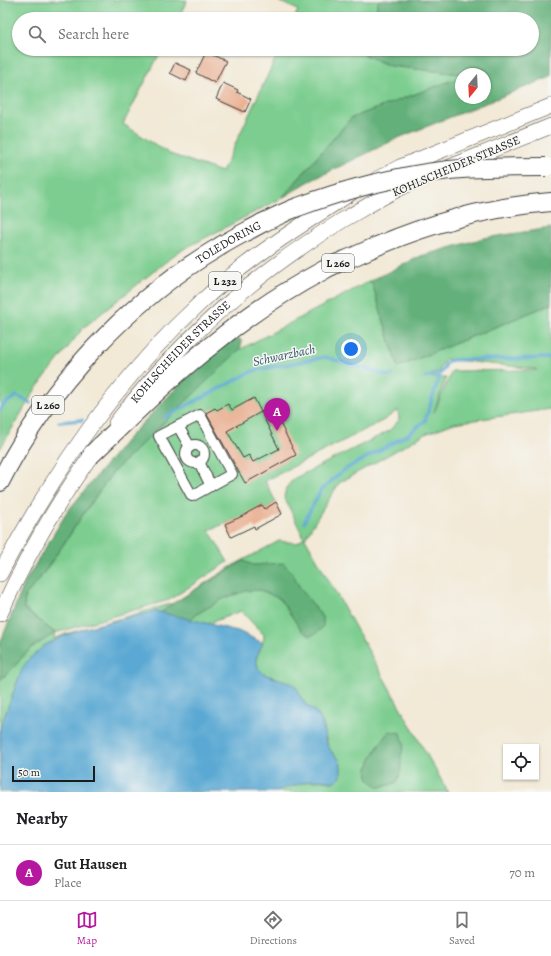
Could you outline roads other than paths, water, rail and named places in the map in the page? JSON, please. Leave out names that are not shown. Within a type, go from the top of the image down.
[{"type":"highway","name":"TOLEDORING","points":[[0,482],[9,464],[45,409],[72,374],[107,336],[146,299],[181,272],[219,247],[262,223],[298,207],[366,185],[448,171],[496,167],[548,167]]},
{"type":"highway","name":"L 260","points":[[92,454],[164,386],[213,344],[271,302],[324,269],[383,243],[433,226],[487,211],[551,202]]},
{"type":"main road","name":"KOHLSCHEIDER STRASSE","points":[[0,574],[18,538],[77,445],[116,392],[199,304],[230,277],[262,252],[350,193],[400,167],[551,106]]},
{"type":"main road","name":"KOHLSCHEIDER STRASSE","points":[[0,614],[34,545],[65,494],[92,454],[130,404],[185,343],[213,316],[276,264],[320,234],[354,214],[416,180],[551,126]]},
{"type":"street","points":[[200,415],[232,474],[192,496],[160,436],[178,426],[200,415]]},
{"type":"street","points":[[178,426],[190,447],[197,446],[202,449],[204,457],[199,462],[211,486]]},
{"type":"water","points":[[156,611],[238,631],[263,643],[256,658],[258,668],[264,674],[293,684],[306,705],[317,713],[322,722],[326,743],[333,754],[339,759],[341,766],[341,777],[332,782],[322,780],[309,781],[273,792],[0,792],[0,728],[22,669],[28,660],[45,645],[66,635],[89,627]]},
{"type":"waterway","name":"Schwarzbach","points":[[165,417],[253,371],[325,357],[390,376],[392,375]]},
{"type":"waterway","name":"Schwarzbach","points":[[425,377],[441,373],[446,363],[452,360],[551,358]]},
{"type":"waterway","points":[[304,522],[321,490],[344,470],[407,435],[425,421],[440,374]]},
{"type":"waterway","name":"Schwarzbach","points":[[0,410],[4,404],[17,396],[30,403]]},
{"type":"waterway","name":"Schwarzbach","points":[[59,422],[82,420]]},
{"type":"place","name":"Gut Hausen","points":[[277,431]]}]
